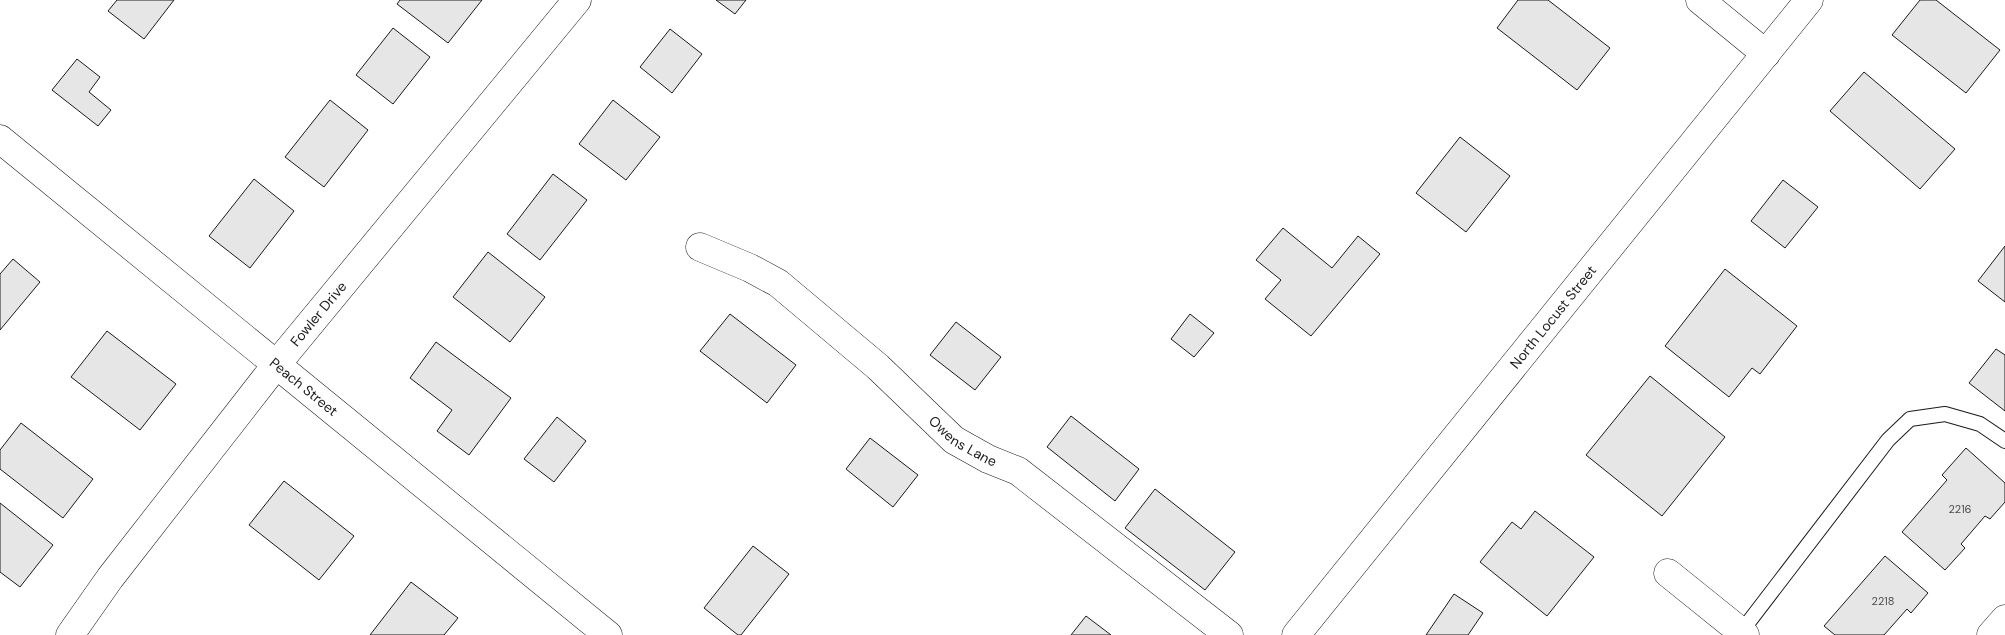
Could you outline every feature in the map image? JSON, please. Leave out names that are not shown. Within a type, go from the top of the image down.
[{"type":"street","name":"Fowler Drive","points":[[70,635],[110,578],[276,365],[577,0]]},
{"type":"street","points":[[1700,0],[1766,54]]},
{"type":"street","name":"North Locust Street","points":[[1296,635],[1809,0]]},
{"type":"street","name":"Peach Street","points":[[0,138],[608,635]]},
{"type":"street","name":"Owens Lane","points":[[700,248],[750,268],[778,282],[878,367],[954,440],[988,460],[1018,470],[1229,635]]},
{"type":"street","points":[[1668,573],[1743,634]]},
{"type":"street","points":[[1991,635],[2005,619]]},
{"type":"lane","points":[[1743,634],[1888,440],[1910,419],[1945,414],[1980,424],[2005,441]]},
{"type":"building","points":[[117,0],[174,0],[144,39],[108,11]]},
{"type":"building","points":[[400,0],[482,0],[448,43],[397,4]]},
{"type":"building","points":[[716,0],[746,0],[735,14]]},
{"type":"building","points":[[1518,0],[1548,0],[1610,48],[1577,90],[1497,28]]},
{"type":"building","points":[[1920,0],[1936,0],[2000,50],[1966,93],[1892,35]]},
{"type":"building","points":[[393,28],[430,57],[393,104],[356,75]]},
{"type":"building","points":[[670,29],[702,54],[672,93],[640,67]]},
{"type":"building","points":[[77,59],[100,77],[89,92],[111,110],[98,126],[52,90]]},
{"type":"building","points":[[1864,72],[1955,149],[1920,189],[1830,111]]},
{"type":"building","points":[[330,100],[368,130],[324,187],[285,157]]},
{"type":"building","points":[[613,100],[660,137],[626,180],[579,144]]},
{"type":"building","points":[[1460,137],[1510,176],[1466,232],[1416,193]]},
{"type":"building","points":[[553,174],[587,200],[540,260],[507,234]]},
{"type":"building","points":[[254,179],[294,211],[250,268],[209,236]]},
{"type":"building","points":[[1783,180],[1818,207],[1785,248],[1751,221]]},
{"type":"building","points":[[1283,228],[1332,268],[1358,236],[1380,254],[1311,336],[1265,299],[1281,280],[1256,260]]},
{"type":"building","points":[[2005,246],[2005,302],[1978,281]]},
{"type":"building","points":[[488,252],[545,297],[510,342],[453,297]]},
{"type":"building","points":[[13,259],[40,282],[0,330],[0,274]]},
{"type":"building","points":[[1725,269],[1797,326],[1760,374],[1752,368],[1729,397],[1665,346]]},
{"type":"building","points":[[730,314],[796,365],[767,403],[700,351]]},
{"type":"building","points":[[1190,314],[1214,333],[1194,357],[1171,339]]},
{"type":"building","points":[[956,322],[1001,357],[975,390],[930,355]]},
{"type":"building","points":[[107,331],[176,384],[140,430],[71,377]]},
{"type":"building","points":[[436,342],[511,398],[469,455],[437,431],[452,410],[410,378]]},
{"type":"building","points":[[1996,349],[2005,355],[2005,411],[1969,383]]},
{"type":"building","points":[[1650,376],[1725,437],[1662,516],[1586,455]]},
{"type":"building","points":[[1071,416],[1139,469],[1115,501],[1047,447]]},
{"type":"building","points":[[557,417],[586,441],[554,482],[524,459]]},
{"type":"building","points":[[21,423],[93,479],[63,518],[0,469],[0,450]]},
{"type":"building","points":[[870,438],[918,475],[893,507],[846,469]]},
{"type":"building","points":[[1966,448],[2005,483],[2005,502],[1990,519],[1985,516],[1961,544],[1965,548],[1945,570],[1902,532],[1947,480],[1942,475]]},
{"type":"building","points":[[284,481],[354,536],[319,580],[249,525]]},
{"type":"building","points":[[1155,489],[1235,552],[1205,590],[1125,528]]},
{"type":"building","points":[[0,503],[53,545],[20,587],[0,572]]},
{"type":"building","points":[[1535,511],[1594,557],[1547,616],[1480,562],[1512,522],[1521,529]]},
{"type":"building","points":[[753,546],[789,574],[741,635],[738,635],[704,608]]},
{"type":"building","points":[[1885,556],[1928,593],[1911,613],[1907,609],[1884,635],[1835,635],[1824,626]]},
{"type":"building","points":[[411,582],[458,618],[444,635],[370,635]]},
{"type":"building","points":[[1454,594],[1483,613],[1468,635],[1426,635]]},
{"type":"building","points":[[1086,616],[1111,635],[1071,635]]}]
